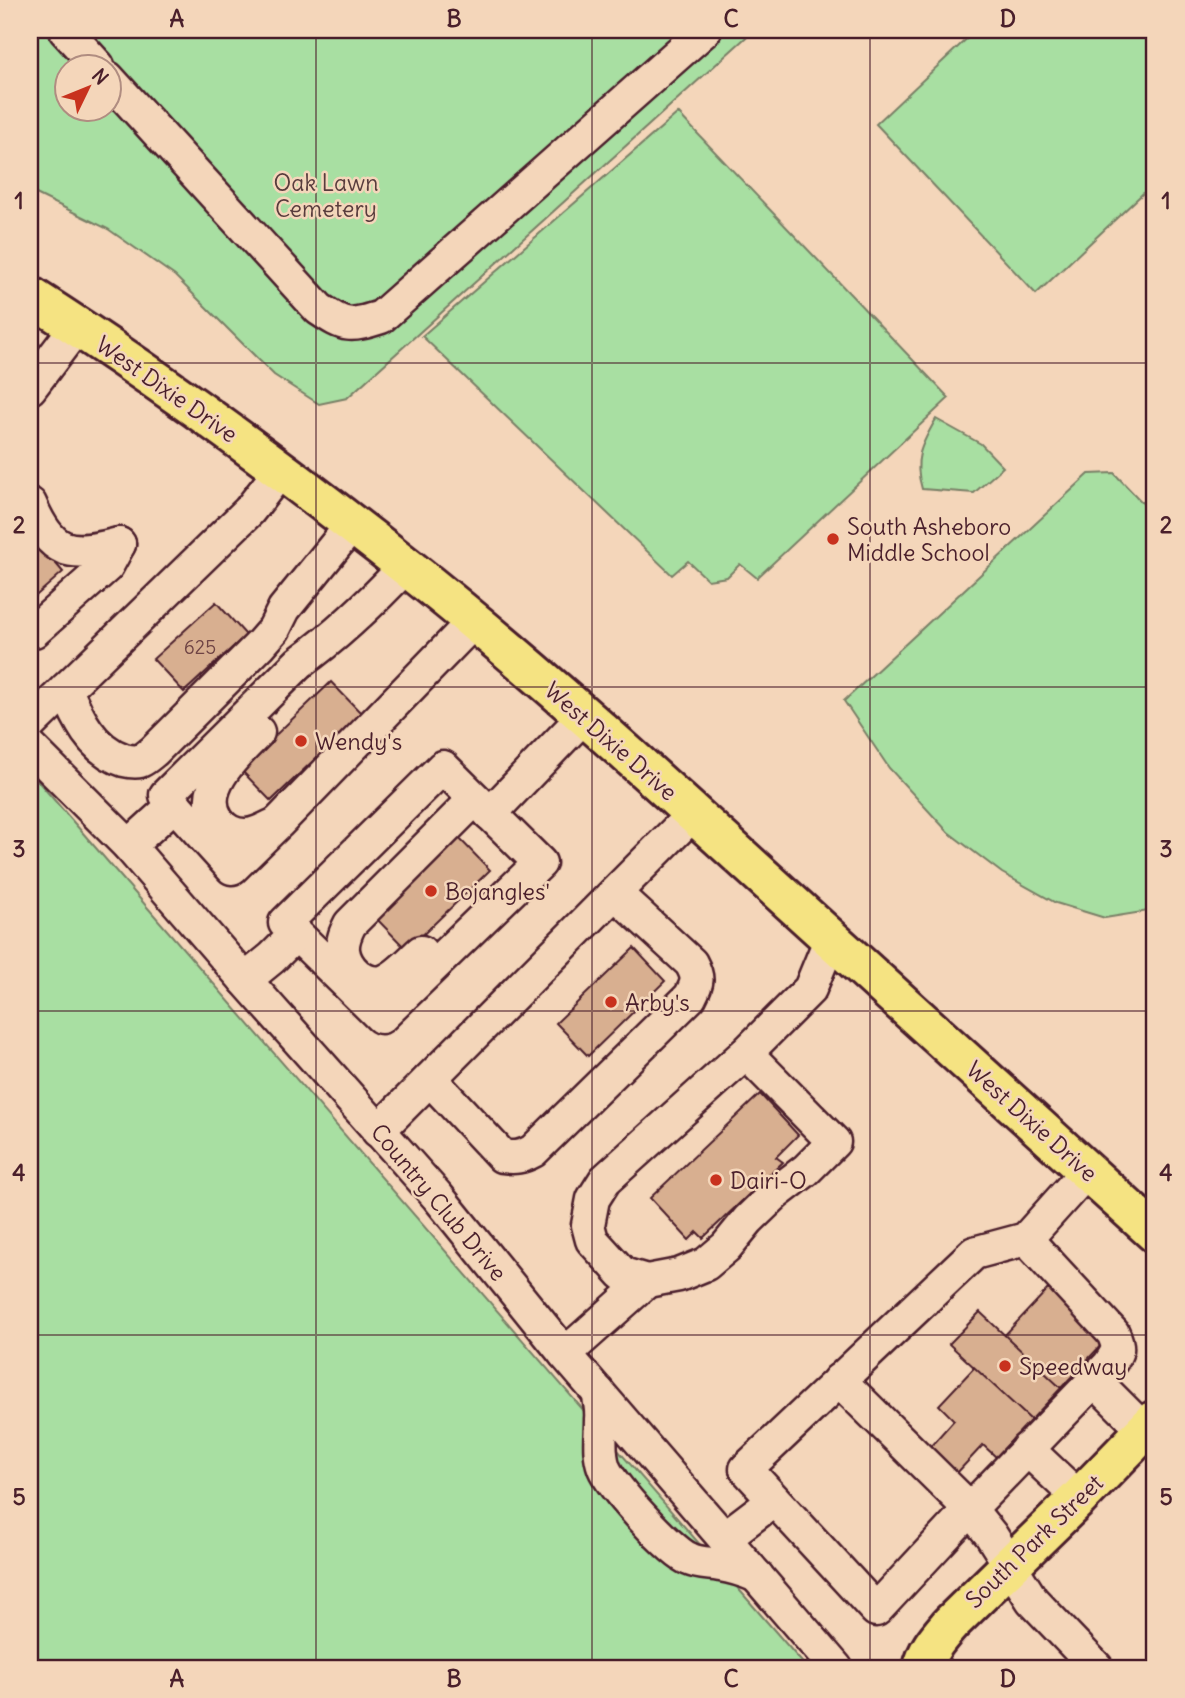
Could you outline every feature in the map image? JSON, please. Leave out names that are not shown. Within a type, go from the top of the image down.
[{"type":"main road","name":"West Dixie Drive","points":[[30,296],[149,375],[281,470],[406,566],[584,716],[1155,1233]]},
{"type":"main road","name":"South Park Street","points":[[923,1668],[935,1642],[950,1623],[1150,1425]]},
{"type":"street","points":[[65,30],[85,52]]},
{"type":"street","points":[[122,93],[318,309],[338,322],[356,324],[381,317],[705,30]]},
{"type":"street","points":[[30,388],[77,326]]},
{"type":"street","points":[[30,724],[249,511],[281,470]]},
{"type":"street","points":[[30,504],[40,527],[56,545],[74,551],[99,550],[119,544],[107,566],[34,631],[30,631]]},
{"type":"street","points":[[66,689],[77,716],[110,755],[127,761],[140,761],[154,751],[260,645],[352,525]]},
{"type":"street","points":[[406,566],[373,601],[300,662],[166,795],[232,868],[473,622]]},
{"type":"street","points":[[278,823],[256,834],[232,833],[221,826],[210,803],[221,773],[316,670],[326,643]]},
{"type":"street","points":[[525,848],[402,970],[383,982],[369,982],[358,976],[347,964],[343,950],[344,937],[350,924],[584,716]]},
{"type":"street","name":"Country Club Drive","points":[[30,747],[129,846],[438,1197],[565,1354],[836,1668]]},
{"type":"street","points":[[443,767],[525,848],[540,863],[381,1017],[285,923],[443,767]]},
{"type":"street","points":[[129,846],[175,804]]},
{"type":"street","points":[[379,1130],[693,814]]},
{"type":"street","points":[[430,1079],[502,1156],[523,1156],[533,1150],[690,997],[698,975],[691,963],[615,892]]},
{"type":"street","points":[[245,980],[296,934]]},
{"type":"street","points":[[746,1053],[834,1142],[806,1170],[776,1193],[748,1220],[726,1247],[706,1264],[679,1275],[647,1281],[623,1274],[592,1240],[588,1225],[593,1199],[605,1180],[746,1053],[810,989],[831,938]]},
{"type":"street","points":[[1026,1239],[1113,1333],[1117,1341],[1117,1354],[876,1610],[746,1469],[974,1253],[1026,1239],[1087,1171]]},
{"type":"street","points":[[565,1354],[647,1281]]},
{"type":"street","points":[[839,1380],[970,1509],[1011,1564],[1032,1600],[1097,1668]]},
{"type":"street","points":[[1094,1380],[1150,1425]]},
{"type":"street","points":[[598,1392],[602,1458],[605,1470],[618,1488],[660,1536],[685,1558],[699,1563],[733,1567],[757,1576]]},
{"type":"street","points":[[1027,1449],[1079,1498]]},
{"type":"street","points":[[724,1538],[774,1500]]},
{"type":"green space","name":"Oak Lawn Cemetery","points":[[30,30],[754,30],[347,398],[319,404],[274,375],[175,276],[108,229],[30,191]]},
{"type":"green space","points":[[976,30],[1155,30],[1155,182],[1036,294],[876,124]]},
{"type":"green space","points":[[678,113],[949,398],[757,578],[740,564],[727,577],[708,580],[688,561],[672,575],[422,336]]},
{"type":"green space","points":[[936,419],[981,444],[1003,467],[974,493],[922,489],[918,469],[920,453]]},
{"type":"green space","points":[[1114,473],[1155,516],[1155,910],[1105,918],[1056,903],[1002,873],[948,832],[889,768],[844,701],[1089,474]]},
{"type":"green space","points":[[30,772],[807,1668],[30,1668]]},
{"type":"building","points":[[30,533],[63,572],[30,601]]},
{"type":"building","points":[[216,602],[246,635],[184,692],[153,659]]},
{"type":"building","name":"Wendy's","points":[[331,682],[362,714],[271,801],[240,769]]},
{"type":"building","name":"Bojangles'","points":[[454,833],[490,870],[407,950],[371,913]]},
{"type":"building","name":"Arby's","points":[[634,948],[665,981],[588,1056],[556,1023]]},
{"type":"building","name":"Dairi-O","points":[[760,1094],[798,1135],[776,1157],[783,1162],[703,1238],[697,1232],[689,1240],[650,1198]]},
{"type":"building","points":[[1049,1288],[1105,1341],[996,1457],[983,1445],[956,1474],[929,1448],[954,1420],[939,1405]]},
{"type":"building","name":"Speedway","points":[[980,1312],[1061,1388],[1031,1420],[949,1344]]},
{"type":"place","name":"South Asheboro Middle School","points":[[833,539]]},
{"type":"place","name":"Wendy's","points":[[301,741]]},
{"type":"place","name":"Bojangles'","points":[[431,891]]},
{"type":"place","name":"Arby's","points":[[611,1002]]},
{"type":"place","name":"Dairi-O","points":[[716,1180]]},
{"type":"place","name":"Speedway","points":[[1005,1366]]}]
